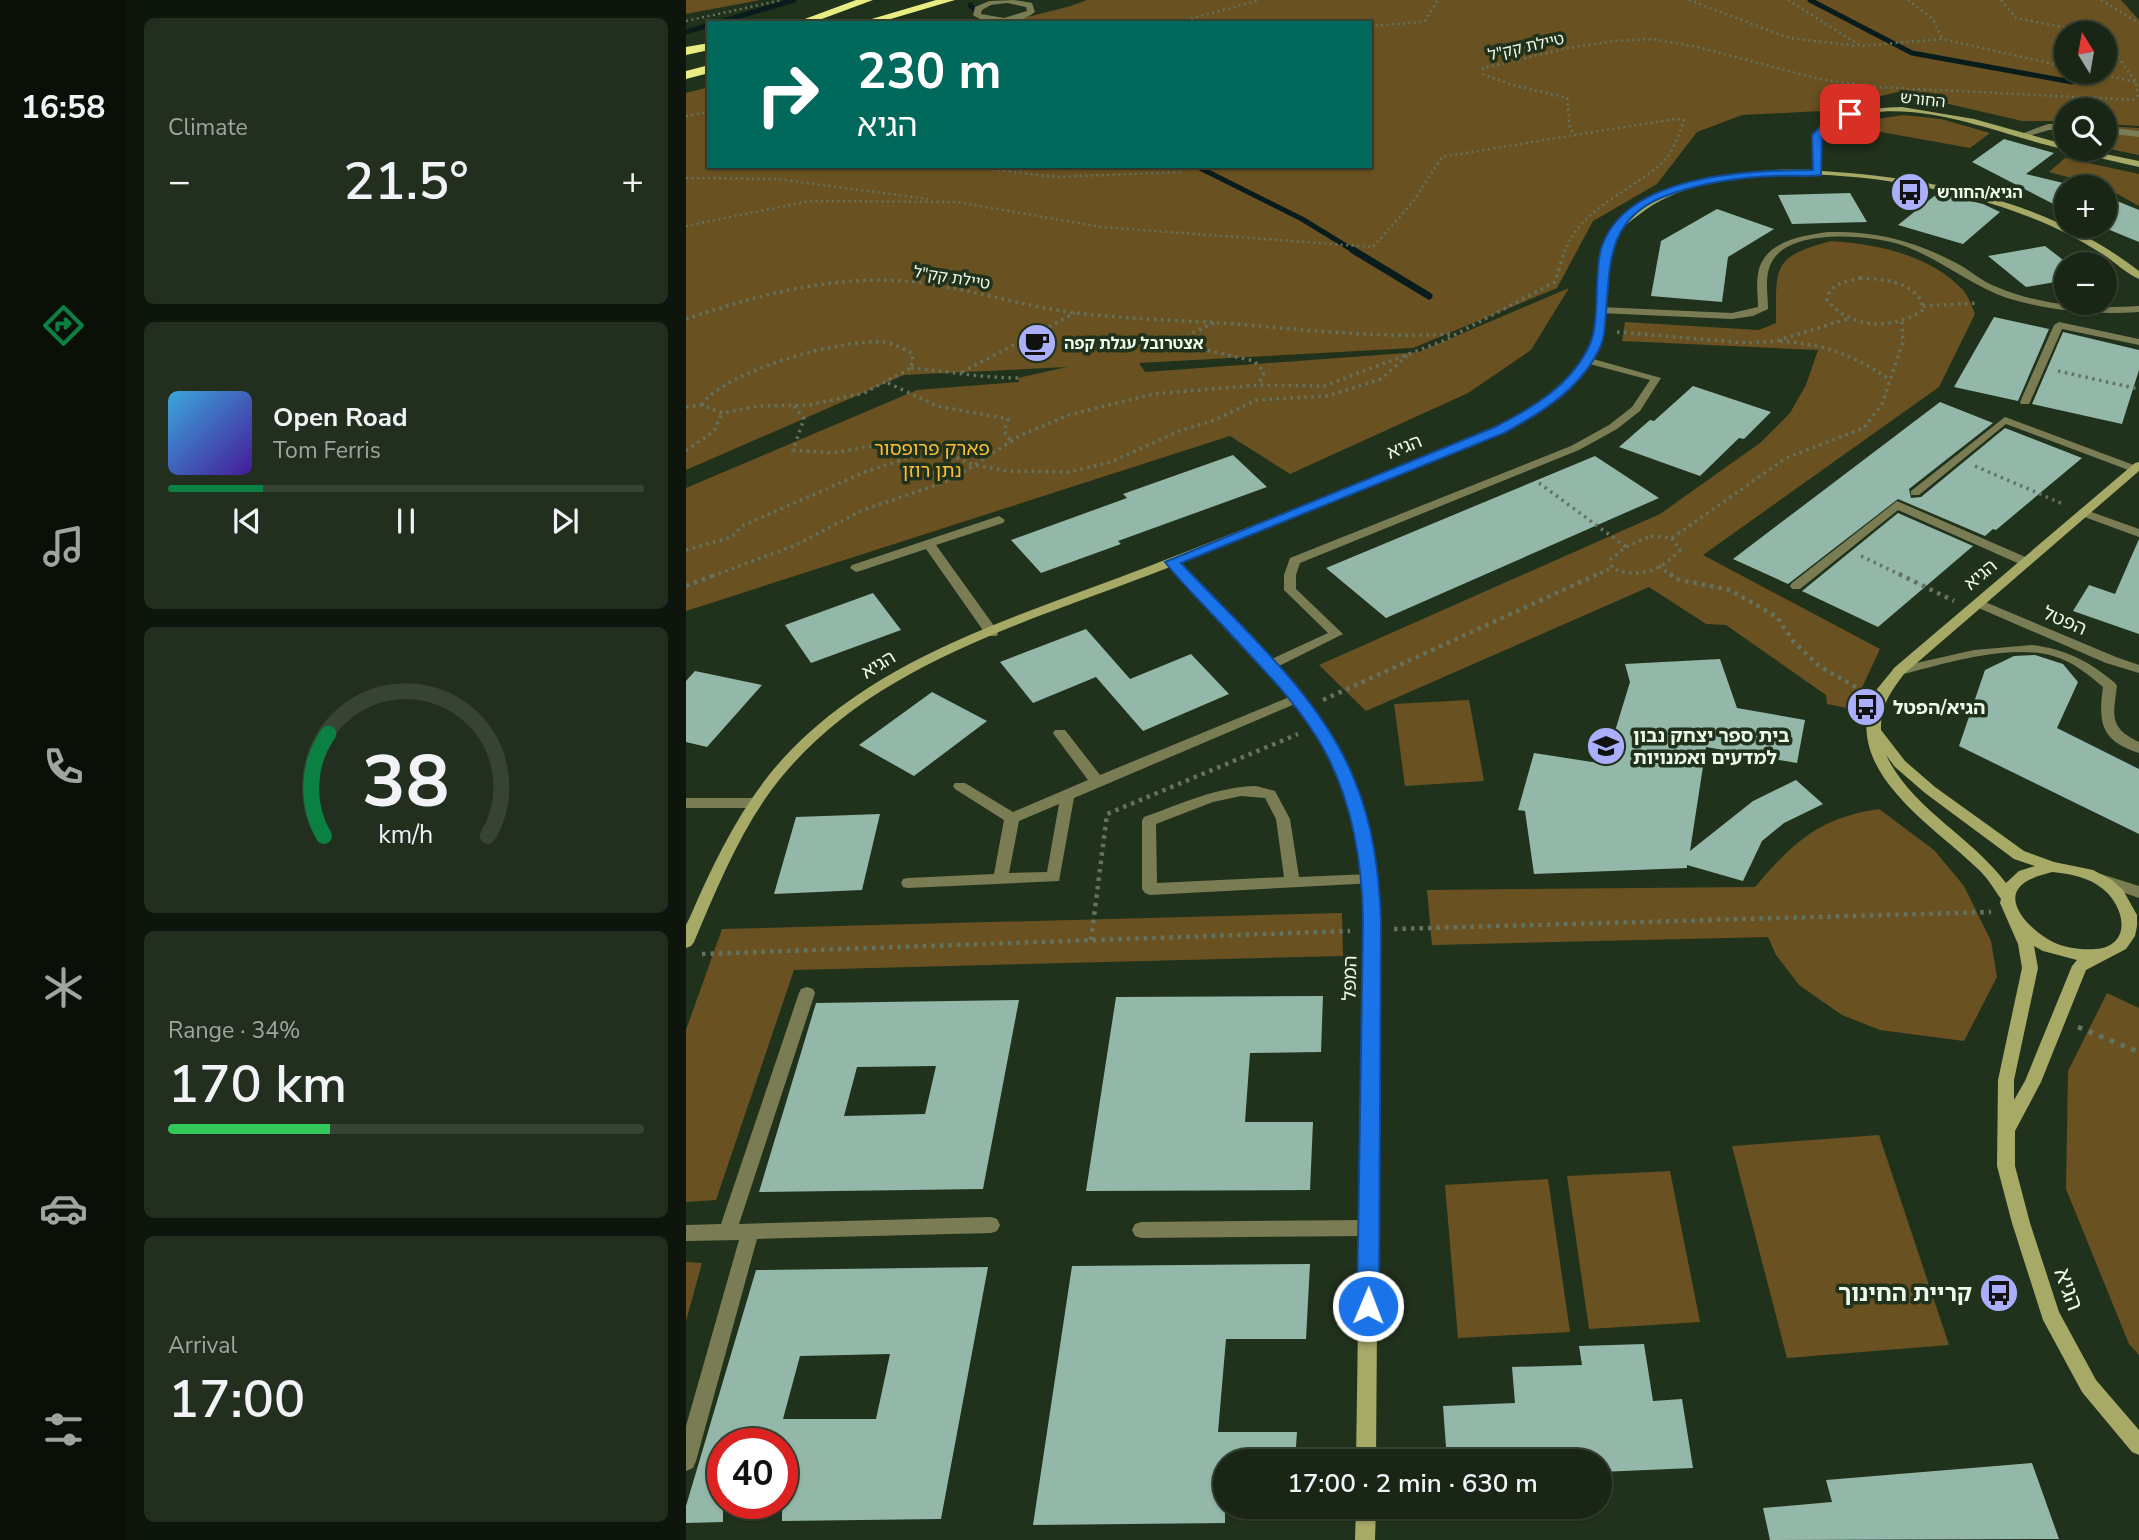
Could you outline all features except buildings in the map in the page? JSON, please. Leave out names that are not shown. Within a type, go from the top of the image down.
[{"type":"highway","points":[[805,21],[867,0]]},
{"type":"highway","points":[[869,21],[931,0]]},
{"type":"highway","points":[[870,21],[949,0]]},
{"type":"highway","points":[[686,51],[707,46]]},
{"type":"highway","points":[[686,75],[707,70]]},
{"type":"street","points":[[1024,3],[1032,8],[1031,12],[1012,20],[980,18],[976,12],[982,6],[998,1],[1024,3],[1034,0]]},
{"type":"street","name":"החורש","points":[[1818,173],[1817,135],[1833,119],[1850,114],[1893,110],[1919,111],[1950,116],[2054,144]]},
{"type":"street","points":[[2022,135],[2054,127]]},
{"type":"street","points":[[2117,131],[2139,134]]},
{"type":"street","name":"החורש","points":[[2117,159],[2139,164]]},
{"type":"street","name":"הגיא","points":[[686,942],[722,861],[755,803],[796,753],[844,711],[918,665],[1500,430],[1533,412],[1560,392],[1597,343],[1606,250],[1616,228],[1632,212],[1656,196],[1689,185],[1770,173],[1818,173],[1910,181],[2010,206],[2088,240],[2139,276]]},
{"type":"street","points":[[1600,310],[1749,314],[1763,309],[1763,270],[1771,257],[1783,247],[1822,235],[1847,233],[1907,244],[1937,257],[1986,286],[2018,298],[2094,310],[2139,309]]},
{"type":"street","points":[[2025,402],[2059,325],[2139,342]]},
{"type":"street","points":[[1268,666],[1337,634],[1290,590],[1294,561],[1575,448],[1613,427],[1636,409],[1656,377],[1586,360]]},
{"type":"street","points":[[1915,493],[2005,419],[2137,467]]},
{"type":"street","name":"הגיא","points":[[2008,904],[1986,867],[1908,798],[1886,770],[1876,749],[1874,730],[1879,698],[1899,671],[2137,467]]},
{"type":"street","points":[[1796,586],[1897,506],[2026,562]]},
{"type":"street","points":[[2084,513],[2139,533]]},
{"type":"street","points":[[856,568],[999,520]]},
{"type":"street","points":[[928,543],[992,633]]},
{"type":"street","name":"המפל","points":[[1172,562],[1301,703],[1335,753],[1363,829],[1370,879],[1372,930],[1366,1449]]},
{"type":"street","name":"הפטל","points":[[1974,606],[2139,669]]},
{"type":"street","points":[[1899,671],[2010,650],[2050,651],[2091,670],[2110,686],[2105,723],[2110,732],[2139,748]]},
{"type":"street","points":[[1012,818],[1301,703]]},
{"type":"street","points":[[1874,730],[1900,764],[1930,790],[2019,855],[2052,867],[2073,869],[2139,892]]},
{"type":"street","points":[[1060,733],[1098,783]]},
{"type":"street","points":[[960,786],[1012,818]]},
{"type":"street","points":[[1292,882],[1283,819],[1270,794],[1256,790],[1240,790],[1149,821],[1150,889],[1370,879]]},
{"type":"street","points":[[908,883],[1054,877],[1067,796]]},
{"type":"street","points":[[686,803],[755,803]]},
{"type":"street","points":[[1000,879],[1012,818]]},
{"type":"street","points":[[2052,867],[2021,875],[2012,885],[2008,904],[2018,926],[2031,939],[2067,954],[2086,957],[2116,950],[2135,931],[2129,908],[2109,885],[2094,876]]},
{"type":"street","name":"הגיא","points":[[2018,926],[2026,944],[2030,968],[2006,1080],[2006,1166],[2049,1314],[2089,1386],[2139,1445]]},
{"type":"street","name":"הגיא","points":[[2008,1127],[2033,1082],[2080,966],[2103,954]]},
{"type":"street","points":[[727,1232],[807,993]]},
{"type":"street","points":[[686,1233],[991,1225]]},
{"type":"street","points":[[1141,1230],[1369,1228]]},
{"type":"street","points":[[686,1461],[750,1231]]},
{"type":"street","points":[[1365,1540],[1366,1519]]},
{"type":"path","points":[[686,21],[782,0]]},
{"type":"path","points":[[1182,21],[1260,0]]},
{"type":"path","points":[[1372,26],[1424,22],[1438,0]]},
{"type":"path","points":[[1689,0],[1789,38],[1861,46],[1942,39],[2054,64]]},
{"type":"path","points":[[1788,0],[1861,46]]},
{"type":"path","points":[[1908,0],[1934,19],[1942,39]]},
{"type":"path","points":[[2001,0],[2016,18],[2054,25]]},
{"type":"path","points":[[2101,0],[2139,23]]},
{"type":"path","name":"טיילת קק\"ל","points":[[1575,135],[1570,129],[1567,98],[1509,84],[1483,74],[1483,68],[1569,48],[1614,41],[1652,39],[1698,47],[1819,79],[1876,87],[2139,100]]},
{"type":"path","points":[[2118,57],[2136,82],[2139,100]]},
{"type":"path","points":[[2118,78],[2136,82]]},
{"type":"path","points":[[686,116],[707,112]]},
{"type":"path","points":[[686,178],[720,174],[754,176],[860,192],[957,202],[1101,227],[1373,247],[1412,203],[1443,157],[1675,119],[1684,120],[1677,140],[1663,162],[1579,225],[1567,244],[1555,282],[1455,334],[1324,386],[1259,385],[1153,394],[1069,415],[1011,441],[951,480],[863,510],[796,545],[686,586]]},
{"type":"path","points":[[981,168],[1056,177],[1182,172],[1185,168]]},
{"type":"path","points":[[686,226],[810,201],[957,202]]},
{"type":"path","points":[[1860,278],[1900,284],[1921,298],[1923,306],[1922,311],[1914,318],[1902,322],[1876,323],[1850,318],[1829,304],[1828,292],[1845,281],[1860,278]]},
{"type":"path","name":"טיילת קק\"ל","points":[[686,319],[742,299],[794,287],[869,279],[933,284],[1076,313],[1344,335],[1399,337],[1455,334]]},
{"type":"path","points":[[962,372],[1076,313]]},
{"type":"path","points":[[1672,538],[1680,550],[1672,560],[1646,573],[1621,574],[1612,568],[1611,559],[1626,547],[1651,536],[1672,538],[1786,458],[1864,428],[1882,404],[1903,342],[1902,322]]},
{"type":"path","points":[[1217,323],[1197,329],[1188,336],[1184,345],[1254,361],[1264,372],[1259,385]]},
{"type":"path","points":[[702,405],[710,393],[742,375],[849,344],[880,341],[900,346],[912,354],[911,368]]},
{"type":"path","points":[[1776,341],[1821,344],[1850,353],[1890,380]]},
{"type":"path","points":[[794,406],[804,419],[793,450],[832,453],[890,443],[934,449],[950,453],[974,465],[1008,471],[1069,472],[1111,462],[1179,431],[1215,420],[1256,400],[1328,396],[1381,379],[1410,354]]},
{"type":"path","points":[[2040,367],[2139,389]]},
{"type":"path","points":[[686,407],[702,405],[722,413],[759,406],[810,405],[864,393],[911,368],[962,372],[981,378],[1018,378]]},
{"type":"path","points":[[887,383],[937,406],[1009,419],[1004,431],[1011,441]]},
{"type":"path","points":[[686,451],[702,442],[720,425],[722,413]]},
{"type":"path","points":[[686,550],[732,537],[743,526],[865,472],[934,449]]},
{"type":"path","points":[[1957,458],[2084,513]]},
{"type":"path","points":[[1521,470],[1626,547]]},
{"type":"path","points":[[1844,548],[1974,606]]},
{"type":"path","points":[[1659,566],[1676,579],[1730,590],[1777,617],[1793,641],[1819,666],[1843,682],[1879,698]]},
{"type":"path","points":[[1301,703],[1612,568]]},
{"type":"path","points":[[700,954],[2008,904]]},
{"type":"path","points":[[2059,1019],[2139,1052]]},
{"type":"green space","points":[[686,0],[760,0],[686,14]]},
{"type":"green space","name":"פארק פרופסור נתן רוזן","points":[[1087,0],[2121,0],[2139,20],[2139,126],[2117,125],[2117,98],[2054,98],[2054,121],[2022,121],[1897,92],[1821,111],[1742,115],[1697,132],[1657,184],[1593,221],[1557,288],[1413,348],[1139,363],[1145,372],[1419,352],[1569,288],[1531,350],[1468,393],[1290,474],[1230,436],[686,611],[686,488],[917,390],[1019,382],[1018,378],[1067,367],[904,375],[686,470],[686,93],[707,88],[707,168],[1372,168],[1372,21],[1011,21]]},
{"type":"green space","points":[[1903,115],[1941,119],[1990,133],[1970,148],[1853,127],[1858,122]]},
{"type":"green space","points":[[2117,127],[2139,128],[2139,155],[2117,150]]},
{"type":"green space","points":[[2062,161],[2079,161],[2139,174],[2139,206],[2117,194],[2117,175],[2060,175],[2049,172]]},
{"type":"green space","points":[[1831,241],[1902,253],[1934,268],[1962,289],[1975,314],[1939,387],[1703,555],[1880,649],[1852,709],[1827,704],[1826,695],[1726,625],[1706,624],[1649,587],[1366,711],[1319,665],[1660,514],[1760,443],[1790,413],[1806,385],[1818,350],[1622,341],[1625,322],[1759,330],[1776,323],[1776,288],[1781,267],[1798,253]]},
{"type":"green space","points":[[1469,700],[1484,781],[1405,786],[1394,704]]},
{"type":"green space","points":[[1879,809],[1934,850],[1964,886],[1991,941],[1997,977],[1964,1041],[1880,1030],[1842,1015],[1799,985],[1776,955],[1768,937],[1432,945],[1427,890],[1755,887],[1808,835],[1839,819]]},
{"type":"green space","points":[[1342,913],[1343,956],[794,970],[716,1200],[686,1202],[686,1030],[722,929]]},
{"type":"green space","points":[[2107,993],[2139,1008],[2139,1355],[2129,1344],[2066,1189],[2068,1071]]},
{"type":"green space","points":[[1879,1135],[1949,1345],[1787,1358],[1732,1146]]},
{"type":"green space","points":[[1670,1171],[1700,1322],[1589,1329],[1567,1176]]},
{"type":"green space","points":[[1548,1179],[1570,1332],[1458,1338],[1445,1185]]},
{"type":"green space","points":[[686,1262],[702,1263],[686,1321]]},
{"type":"waterway","points":[[724,21],[794,0]]},
{"type":"waterway","points":[[1810,0],[1912,53],[2054,79]]},
{"type":"waterway","points":[[970,5],[987,21]]},
{"type":"waterway","points":[[686,32],[707,26]]},
{"type":"waterway","points":[[1200,168],[1302,219],[1356,252]]},
{"type":"waterway","points":[[1353,250],[1429,296]]},
{"type":"place","name":"הגיא/החורש","points":[[1910,192]]},
{"type":"place","name":"אצטרובל עגלת קפה","points":[[1037,343]]},
{"type":"place","name":"הגיא/הפטל","points":[[1866,707]]},
{"type":"place","name":"בית ספר יצחק נבון למדעים ואמנויות","points":[[1606,746]]},
{"type":"place","name":"קריית החינוך","points":[[1999,1293]]},
{"type":"route","points":[[1368,1306],[1372,920],[1371,887],[1363,829],[1346,778],[1335,753],[1318,726],[1288,687],[1172,562],[1500,430],[1533,412],[1560,392],[1597,343],[1606,250],[1616,228],[1632,212],[1656,196],[1689,185],[1770,173],[1818,173],[1817,135],[1833,119],[1850,114]]}]
